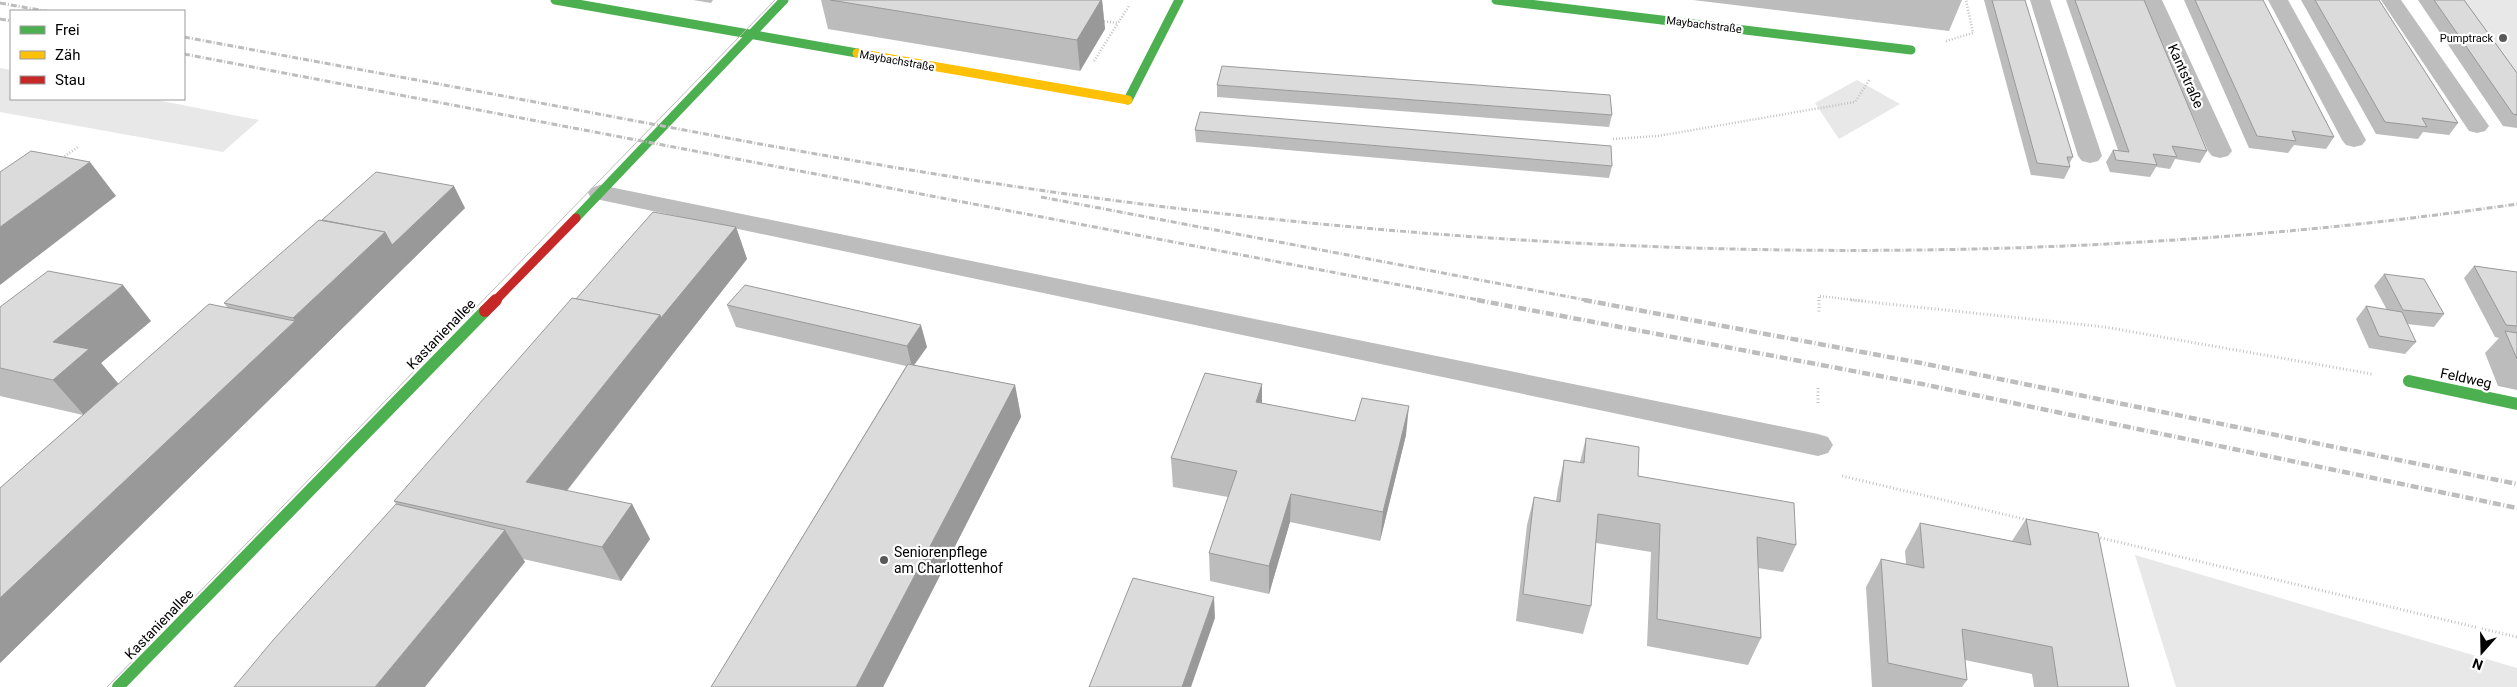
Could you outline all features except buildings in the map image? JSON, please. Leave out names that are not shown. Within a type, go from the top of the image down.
[{"type":"street","name":"Maybachstraße","points":[[555,0],[1128,101],[1179,0]]},
{"type":"street","name":"Kastanienallee","points":[[118,687],[600,192],[784,0]]},
{"type":"street","name":"Maybachstraße","points":[[1496,0],[1911,50]]},
{"type":"street","name":"Feldweg","points":[[2410,381],[2517,404]]},
{"type":"lane","points":[[2040,0],[2090,156]]},
{"type":"lane","name":"Kantstraße","points":[[2152,0],[2220,151]]},
{"type":"lane","points":[[2278,0],[2354,140]]},
{"type":"lane","points":[[2391,0],[2477,126]]},
{"type":"lane","points":[[600,192],[1818,445]]},
{"type":"path","points":[[1911,50],[1973,33],[1966,0]]},
{"type":"path","points":[[1099,21],[1118,23],[1129,6]]},
{"type":"path","points":[[1613,139],[1658,136],[1854,102],[1891,48]]},
{"type":"path","points":[[56,163],[78,147]]},
{"type":"path","points":[[1819,314],[1819,296],[2096,326],[2410,381]]},
{"type":"path","points":[[1833,474],[2035,522]]},
{"type":"path","points":[[2093,536],[2517,637]]},
{"type":"shaded area","name":"Pumptrack","points":[[2463,0],[2517,0],[2517,77]]},
{"type":"shaded area","points":[[0,68],[10,70],[10,100],[157,100],[259,120],[223,152],[0,112]]},
{"type":"shaded area","points":[[1857,80],[1900,104],[1839,139],[1815,103]]},
{"type":"shaded area","points":[[2135,555],[2517,668],[2517,687],[2176,687]]},
{"type":"tram line","points":[[107,687],[775,0]]},
{"type":"railway","points":[[0,3],[39,10]]},
{"type":"railway","points":[[0,19],[10,21]]},
{"type":"railway","points":[[185,37],[768,145],[1036,190],[1279,220],[1456,236],[1633,246],[1810,250],[1988,249],[2165,241],[2341,226],[2517,204]]},
{"type":"railway","points":[[185,54],[1484,301]]},
{"type":"railway","points":[[1041,197],[1591,301]]},
{"type":"railway","points":[[1477,300],[1922,384],[2517,508]]},
{"type":"railway","points":[[1584,300],[1921,363],[2517,484]]},
{"type":"traffic: fast","points":[[555,0],[857,53]]},
{"type":"traffic: fast","points":[[576,218],[784,0]]},
{"type":"traffic: fast","points":[[1128,100],[1179,0]]},
{"type":"traffic: fast","points":[[1496,0],[1911,50]]},
{"type":"traffic: fast","points":[[118,687],[485,311]]},
{"type":"traffic: fast","points":[[2409,381],[2517,404]]},
{"type":"traffic: slow","points":[[857,53],[1128,100]]},
{"type":"traffic: jam","points":[[485,311],[576,218]]},
{"type":"place","name":"Pumptrack","points":[[2503,38]]},
{"type":"place","name":"Seniorenpflege am Charlottenhof","points":[[884,560]]}]
